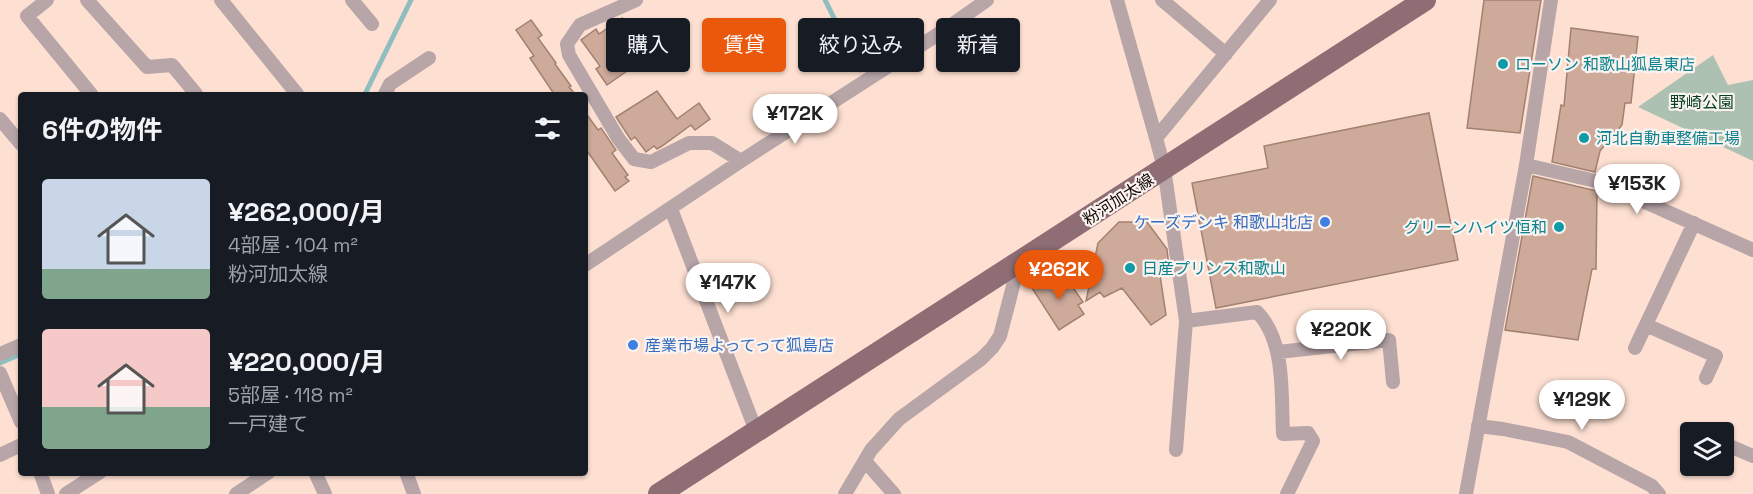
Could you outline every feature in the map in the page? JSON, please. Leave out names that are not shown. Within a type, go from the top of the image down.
[{"type":"main road","name":"粉河加太線","points":[[659,494],[1425,0]]},
{"type":"street","points":[[47,0],[27,16],[89,92]]},
{"type":"street","points":[[87,0],[147,67],[172,65],[194,92]]},
{"type":"street","points":[[221,0],[295,92]]},
{"type":"street","points":[[352,0],[372,24]]},
{"type":"street","points":[[636,0],[580,25],[567,44],[569,55],[618,138],[634,159],[651,162],[689,143],[712,142],[741,161]]},
{"type":"street","points":[[588,263],[987,0]]},
{"type":"street","points":[[1118,0],[1164,168],[1186,321],[1176,450]]},
{"type":"street","points":[[1162,0],[1226,54]]},
{"type":"street","points":[[1156,138],[1270,0]]},
{"type":"street","points":[[1466,494],[1526,165],[1551,0]]},
{"type":"street","points":[[386,92],[390,84],[429,58]]},
{"type":"street","points":[[0,119],[18,140]]},
{"type":"street","points":[[1526,165],[1600,182],[1753,250]]},
{"type":"street","points":[[671,209],[756,431]]},
{"type":"street","points":[[1635,348],[1694,223]]},
{"type":"street","points":[[845,494],[872,450],[899,419],[981,359],[992,348],[999,336],[1019,263]]},
{"type":"street","points":[[1186,321],[1257,312],[1266,321],[1278,352],[1283,434],[1308,433],[1313,441],[1287,494]]},
{"type":"street","points":[[1646,326],[1716,356],[1706,378]]},
{"type":"street","points":[[1278,352],[1389,340],[1393,382]]},
{"type":"street","points":[[0,354],[18,346]]},
{"type":"street","points":[[0,373],[18,415]]},
{"type":"street","points":[[1478,426],[1568,441],[1652,486],[1659,494]]},
{"type":"street","points":[[0,455],[18,446]]},
{"type":"street","points":[[1734,448],[1753,456]]},
{"type":"street","points":[[865,461],[894,494]]},
{"type":"street","points":[[41,476],[45,493]]},
{"type":"street","points":[[66,494],[94,476]]},
{"type":"street","points":[[236,494],[263,476]]},
{"type":"street","points":[[317,476],[325,494]]},
{"type":"street","points":[[407,476],[414,494]]},
{"type":"green space","name":"野崎公園","points":[[1713,55],[1728,85],[1753,80],[1753,161],[1638,107]]},
{"type":"building","name":"ローソン 和歌山狐島東店","points":[[1484,0],[1541,0],[1520,133],[1467,128]]},
{"type":"building","points":[[531,20],[542,35],[538,38],[573,92],[553,92],[530,58],[534,56],[516,30]]},
{"type":"building","points":[[1571,28],[1638,37],[1631,103],[1625,103],[1622,125],[1600,151],[1595,172],[1552,162],[1561,105],[1564,106]]},
{"type":"building","points":[[596,29],[599,34],[606,29],[606,72],[626,72],[607,85],[596,69],[600,66],[581,40]]},
{"type":"building","points":[[657,91],[677,119],[699,103],[710,119],[695,130],[691,125],[657,149],[654,146],[646,152],[635,137],[631,140],[616,117]]},
{"type":"building","name":"ケーズデンキ 和歌山北店","points":[[1429,113],[1458,260],[1216,308],[1192,183],[1268,168],[1264,146]]},
{"type":"building","points":[[588,116],[598,130],[601,128],[616,150],[612,153],[628,175],[625,177],[629,181],[615,191],[588,152]]},
{"type":"building","points":[[1533,176],[1597,191],[1596,269],[1592,269],[1578,340],[1505,330]]},
{"type":"building","name":"日産プリンス和歌山","points":[[1119,222],[1147,222],[1167,249],[1169,267],[1160,275],[1166,315],[1151,325],[1122,288],[1104,297],[1100,292],[1086,301],[1098,243]]},
{"type":"building","points":[[1057,272],[1068,289],[1072,286],[1083,302],[1078,305],[1084,314],[1059,330],[1032,288]]},
{"type":"waterway","points":[[366,92],[411,0]]},
{"type":"waterway","points":[[825,0],[834,18]]},
{"type":"waterway","points":[[0,363],[18,355]]},
{"type":"place","name":"ローソン 和歌山狐島東店","points":[[1503,64]]},
{"type":"place","name":"河北自動車整備工場","points":[[1584,138]]},
{"type":"place","name":"ケーズデンキ 和歌山北店","points":[[1325,222]]},
{"type":"place","name":"グリーンハイツ恒和","points":[[1559,227]]},
{"type":"place","name":"日産プリンス和歌山","points":[[1130,268]]},
{"type":"place","name":"産業市場よってって狐島店","points":[[633,345]]}]
